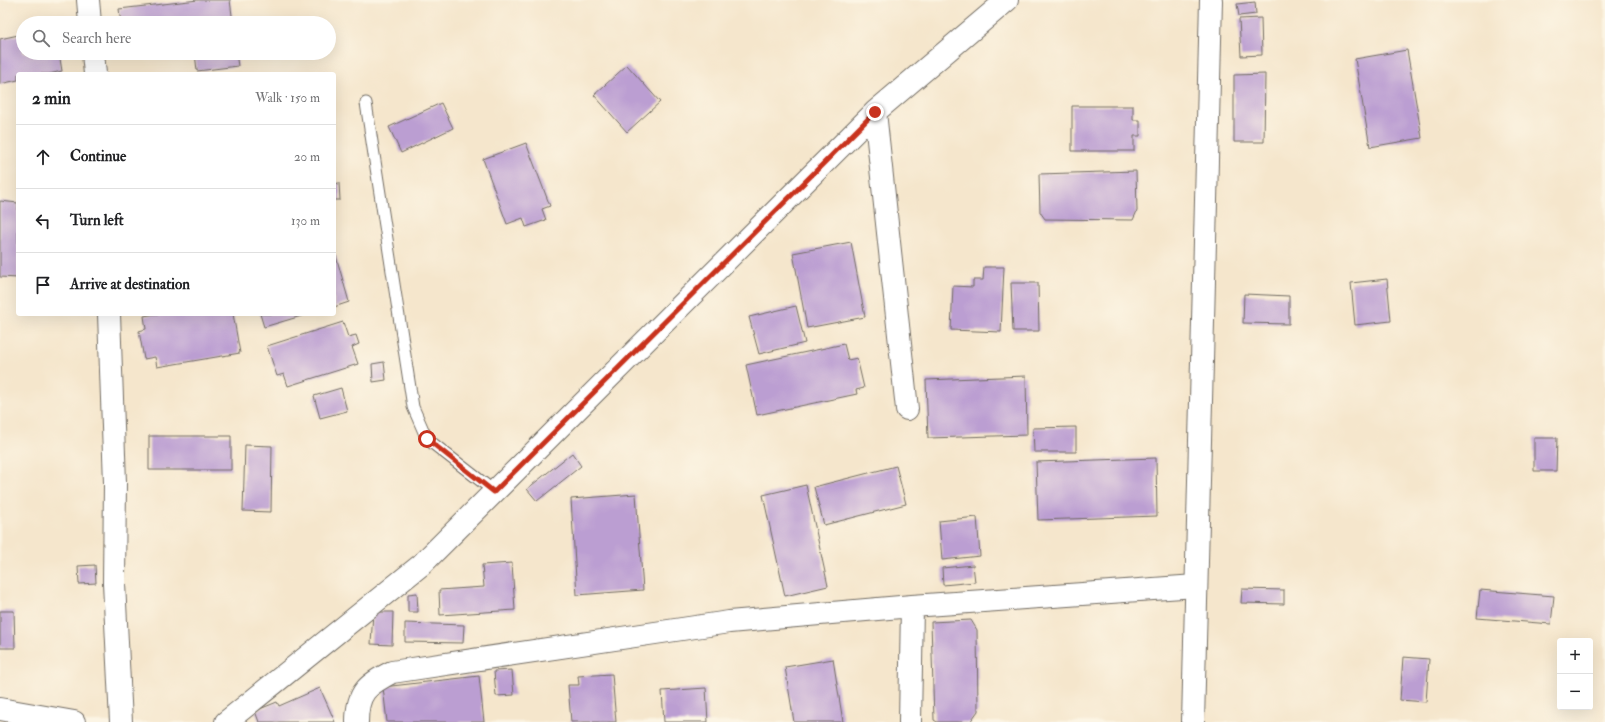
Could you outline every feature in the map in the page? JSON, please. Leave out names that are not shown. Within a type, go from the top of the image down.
[{"type":"street","points":[[88,0],[89,16]]},
{"type":"street","points":[[226,722],[421,565],[875,112],[1007,0]]},
{"type":"street","points":[[1193,722],[1211,0]]},
{"type":"street","points":[[94,60],[95,72]]},
{"type":"street","points":[[875,112],[907,409]]},
{"type":"street","points":[[110,316],[116,483],[114,591],[121,722]]},
{"type":"street","points":[[357,722],[357,706],[370,683],[392,672],[729,622],[912,606],[1196,586]]},
{"type":"street","points":[[910,722],[912,606]]},
{"type":"street","points":[[0,709],[74,722]]},
{"type":"lane","points":[[366,103],[413,406],[427,439],[494,492]]},
{"type":"building","points":[[198,0],[230,0],[232,16],[120,16],[119,9]]},
{"type":"building","points":[[1255,2],[1256,14],[1239,16],[1237,4]]},
{"type":"building","points":[[1261,18],[1262,55],[1241,56],[1239,19]]},
{"type":"building","points":[[16,36],[16,60],[60,60],[62,71],[16,72],[16,80],[0,84],[0,39]]},
{"type":"building","points":[[1407,50],[1422,138],[1370,147],[1355,59]]},
{"type":"building","points":[[196,60],[237,60],[238,66],[197,71]]},
{"type":"building","points":[[627,65],[660,102],[627,132],[594,95]]},
{"type":"building","points":[[1265,74],[1264,142],[1234,142],[1234,75]]},
{"type":"building","points":[[441,103],[453,128],[401,153],[389,127]]},
{"type":"building","points":[[1072,106],[1133,106],[1133,120],[1140,120],[1140,136],[1134,136],[1134,151],[1072,151]]},
{"type":"building","points":[[526,143],[550,206],[542,209],[546,220],[526,227],[523,218],[507,224],[483,159]]},
{"type":"building","points":[[1136,171],[1137,211],[1133,220],[1045,219],[1040,212],[1039,174]]},
{"type":"building","points":[[339,183],[340,200],[336,200],[336,184]]},
{"type":"building","points":[[0,201],[16,203],[16,278],[0,277]]},
{"type":"building","points":[[851,242],[865,317],[807,328],[793,253]]},
{"type":"building","points":[[336,256],[349,302],[336,306]]},
{"type":"building","points":[[984,267],[1004,267],[1001,332],[951,330],[953,286],[973,287],[973,280],[983,280]]},
{"type":"building","points":[[1387,279],[1391,321],[1355,325],[1351,283]]},
{"type":"building","points":[[1011,283],[1038,283],[1039,331],[1013,331]]},
{"type":"building","points":[[1244,294],[1289,296],[1289,324],[1243,323]]},
{"type":"building","points":[[796,306],[805,343],[759,354],[749,317]]},
{"type":"building","points":[[144,316],[233,316],[240,353],[157,367],[155,357],[144,359],[139,331],[146,329]]},
{"type":"building","points":[[261,316],[301,316],[264,327]]},
{"type":"building","points":[[343,322],[348,337],[356,335],[359,344],[352,347],[358,364],[288,386],[284,374],[277,376],[267,346]]},
{"type":"building","points":[[844,344],[848,360],[857,358],[864,388],[856,390],[857,394],[757,415],[746,365]]},
{"type":"building","points":[[384,362],[386,380],[373,382],[372,364]]},
{"type":"building","points":[[1026,376],[1027,435],[928,438],[926,380]]},
{"type":"building","points":[[341,388],[347,411],[320,418],[314,396]]},
{"type":"building","points":[[1076,427],[1076,452],[1034,452],[1033,428]]},
{"type":"building","points":[[149,436],[231,436],[231,470],[149,470]]},
{"type":"building","points":[[1534,438],[1557,438],[1556,471],[1534,471]]},
{"type":"building","points":[[245,445],[272,446],[271,512],[243,511]]},
{"type":"building","points":[[572,453],[581,466],[537,501],[527,489]]},
{"type":"building","points":[[1156,458],[1157,516],[1038,520],[1036,462]]},
{"type":"building","points":[[896,466],[906,504],[824,525],[814,487]]},
{"type":"building","points":[[806,485],[828,586],[785,596],[763,495]]},
{"type":"building","points":[[636,494],[643,590],[577,595],[571,499]]},
{"type":"building","points":[[977,517],[980,556],[942,560],[939,521]]},
{"type":"building","points":[[512,563],[515,610],[440,615],[439,590],[484,587],[482,565]]},
{"type":"building","points":[[95,565],[96,583],[79,584],[78,566]]},
{"type":"building","points":[[973,565],[975,582],[943,585],[942,568]]},
{"type":"building","points":[[1242,589],[1284,590],[1284,604],[1241,603]]},
{"type":"building","points":[[1480,590],[1554,596],[1551,624],[1477,618]]},
{"type":"building","points":[[417,593],[418,612],[408,612],[408,594]]},
{"type":"building","points":[[0,611],[14,611],[15,648],[0,648]]},
{"type":"building","points":[[373,612],[393,612],[392,645],[371,644]]},
{"type":"building","points":[[971,620],[977,630],[978,711],[970,722],[937,722],[934,720],[931,622]]},
{"type":"building","points":[[405,623],[464,625],[463,643],[405,642]]},
{"type":"building","points":[[1403,657],[1429,659],[1426,702],[1400,700]]},
{"type":"building","points":[[833,659],[843,722],[794,722],[785,667]]},
{"type":"building","points":[[512,670],[514,695],[496,696],[494,671]]},
{"type":"building","points":[[612,674],[616,722],[571,722],[568,685],[579,685],[578,676]]},
{"type":"building","points":[[479,676],[484,722],[387,722],[383,687]]},
{"type":"building","points":[[320,688],[335,722],[259,722],[255,711],[277,702],[279,706]]},
{"type":"building","points":[[706,688],[708,722],[664,722],[662,691]]},
{"type":"route","points":[[427,439],[494,492],[875,112]]}]
